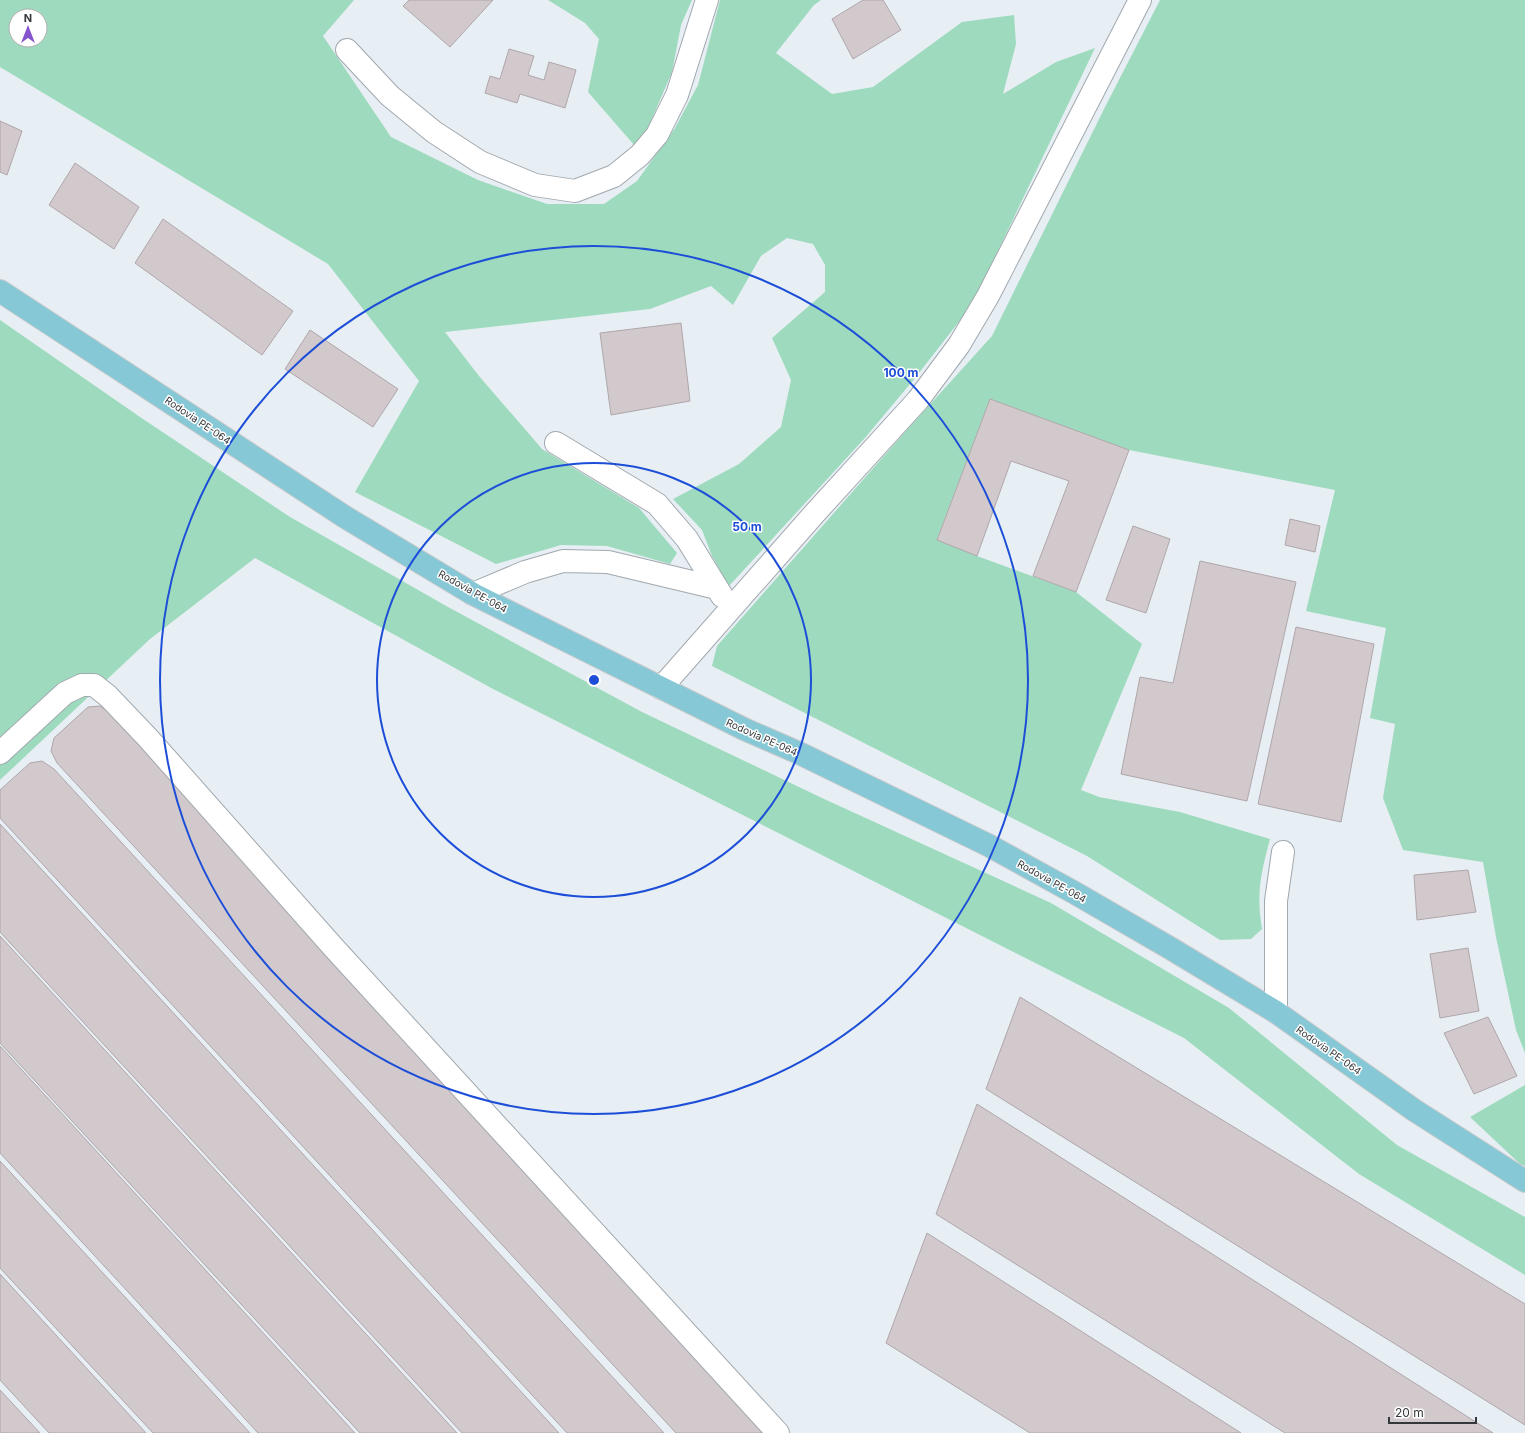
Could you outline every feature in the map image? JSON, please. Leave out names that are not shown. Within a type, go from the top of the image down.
[{"type":"main road","name":"Rodovia PE-064","points":[[0,291],[345,517],[473,594],[661,688],[988,845],[1170,948],[1276,1012],[1414,1110],[1525,1181]]},
{"type":"street","points":[[347,50],[390,96],[434,132],[480,162],[535,185],[575,192],[614,176],[640,155],[657,135],[677,95],[707,0]]},
{"type":"street","points":[[661,688],[918,400],[959,345],[988,296],[1140,0]]},
{"type":"street","points":[[556,443],[657,504],[687,539],[730,609]]},
{"type":"street","points":[[473,594],[525,572],[563,561],[608,562],[717,588]]},
{"type":"street","points":[[0,753],[65,693],[82,685],[94,685],[108,696],[148,738],[334,948],[778,1433]]},
{"type":"street","points":[[1276,1012],[1276,901],[1283,852]]},
{"type":"green space","points":[[0,0],[354,0],[323,36],[391,137],[478,180],[547,204],[604,204],[637,181],[675,128],[698,85],[720,0],[821,0],[814,5],[776,53],[832,94],[873,87],[962,22],[1014,15],[1016,44],[1003,94],[1056,62],[1095,48],[972,305],[915,378],[864,439],[729,586],[712,556],[702,530],[673,499],[739,464],[781,427],[791,380],[772,338],[825,292],[825,265],[813,244],[787,238],[761,256],[733,305],[711,286],[650,309],[445,332],[479,376],[542,449],[639,508],[677,553],[670,564],[607,546],[561,545],[496,564],[355,492],[419,381],[328,264],[0,67]]},
{"type":"green space","points":[[548,0],[692,0],[681,25],[672,72],[648,128],[635,146],[588,92],[599,39],[585,23]]},
{"type":"green space","points":[[1160,0],[1525,0],[1525,1053],[1516,1030],[1496,937],[1483,862],[1403,850],[1383,798],[1395,724],[1370,718],[1386,628],[1306,611],[1335,490],[1129,450],[990,399],[937,539],[977,556],[1076,592],[1142,644],[1081,790],[1099,797],[1180,812],[1270,839],[1260,883],[1259,905],[1262,929],[1251,939],[1220,940],[1087,856],[712,666],[717,646],[905,432],[992,336],[1104,109]]},
{"type":"green space","points":[[0,320],[140,417],[290,517],[448,607],[642,712],[822,798],[1051,903],[1229,1008],[1397,1145],[1525,1217],[1525,1275],[1359,1174],[1184,1038],[493,689],[255,558],[150,639],[0,780]]},
{"type":"green space","points":[[1525,1085],[1525,1166],[1520,1164],[1470,1117]]},
{"type":"building","points":[[409,0],[493,0],[450,47],[403,6]]},
{"type":"building","points":[[863,0],[883,0],[901,30],[853,59],[832,19]]},
{"type":"building","points":[[509,49],[534,56],[528,75],[544,80],[549,62],[576,70],[565,108],[520,94],[517,103],[485,93],[490,76],[500,79]]},
{"type":"building","points":[[0,121],[22,131],[7,175],[0,172]]},
{"type":"building","points":[[75,163],[139,207],[114,249],[49,205]]},
{"type":"building","points":[[163,219],[293,311],[262,355],[135,263]]},
{"type":"building","points":[[681,323],[690,401],[611,415],[600,333]]},
{"type":"building","points":[[310,330],[398,389],[373,427],[285,369]]},
{"type":"building","points":[[990,399],[1129,450],[1076,592],[1033,576],[1069,481],[1011,461],[977,556],[937,540]]},
{"type":"building","points":[[1290,519],[1320,526],[1315,552],[1285,545]]},
{"type":"building","points":[[1133,526],[1170,539],[1146,613],[1106,600]]},
{"type":"building","points":[[1200,561],[1296,582],[1247,801],[1121,774],[1140,677],[1173,683]]},
{"type":"building","points":[[1296,627],[1374,644],[1341,822],[1258,804]]},
{"type":"building","points":[[100,706],[111,714],[772,1433],[676,1433],[57,763],[51,751],[54,738],[88,707]]},
{"type":"building","points":[[42,761],[54,769],[664,1433],[567,1433],[0,818],[0,790],[30,763]]},
{"type":"building","points":[[0,824],[559,1433],[462,1433],[0,932]]},
{"type":"building","points":[[1468,870],[1476,912],[1417,920],[1414,875]]},
{"type":"building","points":[[0,936],[457,1433],[360,1433],[0,1043]]},
{"type":"building","points":[[1468,948],[1479,1011],[1440,1018],[1430,954]]},
{"type":"building","points":[[1020,997],[1525,1304],[1525,1425],[986,1089]]},
{"type":"building","points":[[1488,1017],[1517,1076],[1474,1094],[1444,1033]]},
{"type":"building","points":[[0,1046],[355,1433],[258,1433],[0,1153]]},
{"type":"building","points":[[977,1104],[1493,1433],[1285,1433],[936,1214]]},
{"type":"building","points":[[0,1161],[250,1433],[153,1433],[0,1268]]},
{"type":"building","points":[[927,1233],[1241,1433],[1030,1433],[886,1343]]},
{"type":"building","points":[[0,1274],[146,1433],[49,1433],[0,1380]]},
{"type":"building","points":[[0,1390],[40,1433],[0,1433]]}]
